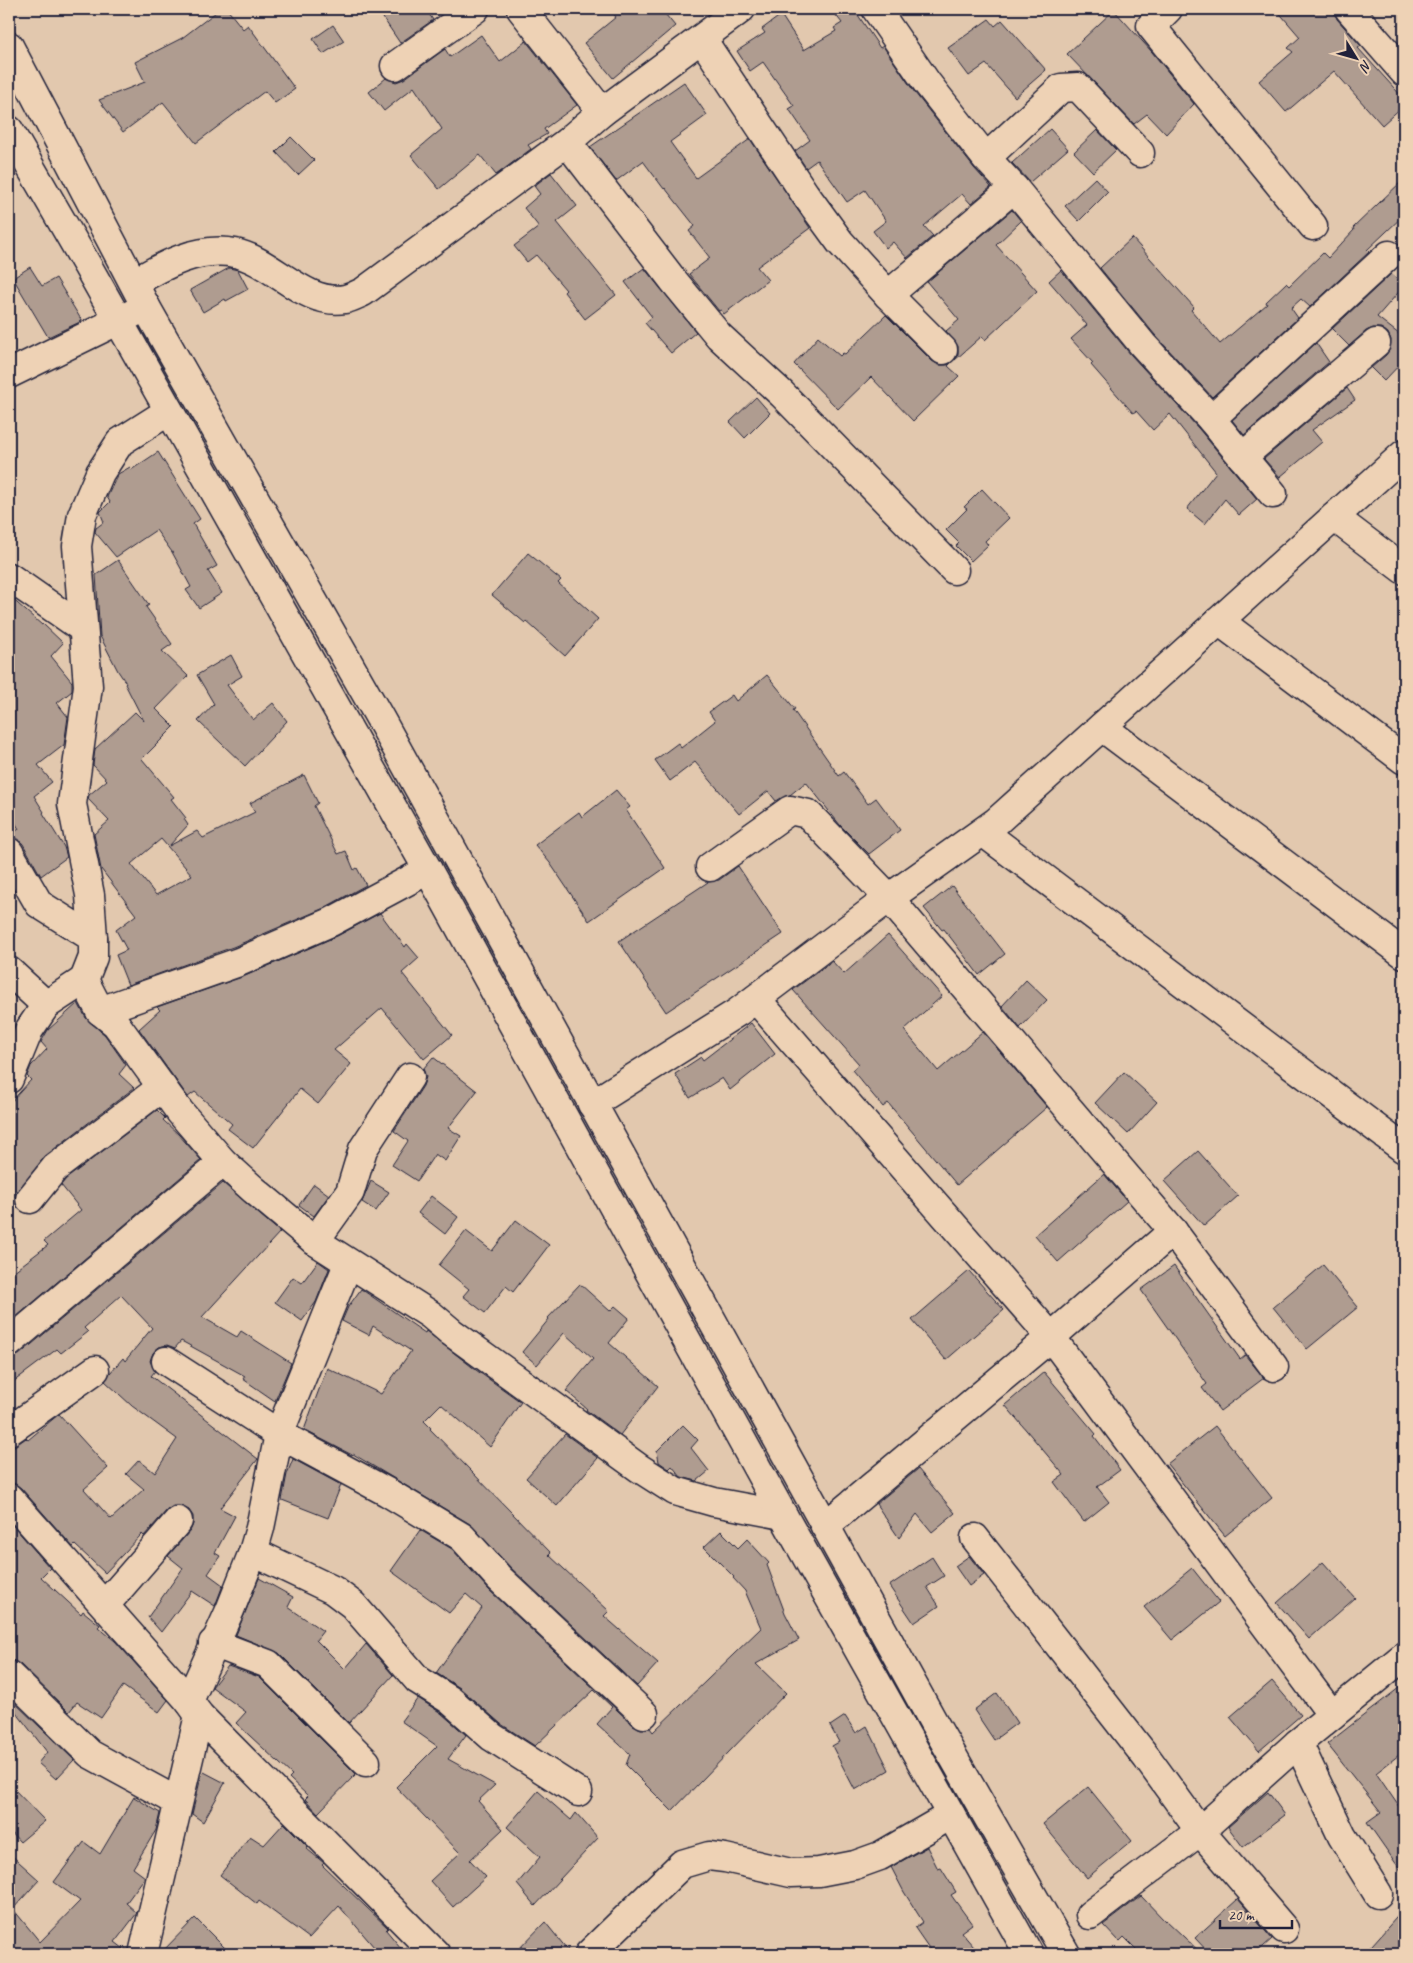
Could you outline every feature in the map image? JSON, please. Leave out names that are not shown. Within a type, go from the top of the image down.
[{"type":"main road","points":[[394,66],[475,9]]},
{"type":"main road","points":[[521,9],[602,112]]},
{"type":"main road","points":[[134,283],[159,267],[190,256],[212,252],[234,253],[256,260],[308,293],[327,299],[346,299],[363,292],[567,142],[602,112],[741,9]]},
{"type":"main road","points":[[876,9],[927,83],[986,158],[1014,188],[1143,345],[1211,419],[1273,494]]},
{"type":"main road","points":[[1168,9],[1151,26],[1313,226]]},
{"type":"main road","points":[[1349,9],[1404,72]]},
{"type":"main road","points":[[702,39],[840,242],[888,295],[943,350]]},
{"type":"main road","points":[[9,46],[146,307],[381,720],[825,1526],[1066,1954]]},
{"type":"main road","points":[[986,158],[1062,88],[1078,87],[1140,153]]},
{"type":"main road","points":[[9,130],[170,411],[428,870],[783,1515],[1029,1954]]},
{"type":"main road","points":[[567,142],[719,336],[782,394],[954,570]]},
{"type":"main road","points":[[888,295],[1014,188]]},
{"type":"main road","points":[[1211,419],[1388,255]]},
{"type":"main road","points":[[9,374],[146,307]]},
{"type":"main road","points":[[1242,457],[1376,343]]},
{"type":"main road","points":[[9,1079],[29,1030],[46,1006],[84,980],[93,957],[90,895],[72,804],[88,686],[77,546],[82,515],[100,472],[120,442],[170,411]]},
{"type":"main road","points":[[592,1104],[756,999],[890,898],[996,822],[1404,454]]},
{"type":"main road","points":[[1334,517],[1404,570]]},
{"type":"main road","points":[[9,577],[82,628]]},
{"type":"main road","points":[[1219,621],[1404,760]]},
{"type":"main road","points":[[1102,727],[1404,954]]},
{"type":"main road","points":[[710,867],[790,810],[808,814],[890,898],[1173,1231],[1274,1367]]},
{"type":"main road","points":[[983,832],[1404,1148]]},
{"type":"main road","points":[[9,852],[39,904],[93,938]]},
{"type":"main road","points":[[100,1011],[239,962],[331,922],[428,870]]},
{"type":"main road","points":[[9,971],[46,1006]]},
{"type":"main road","points":[[84,980],[100,1011],[116,1024],[180,1112],[223,1162],[315,1241],[348,1264],[431,1315],[451,1332],[639,1468],[675,1491],[714,1502],[783,1515]]},
{"type":"main road","points":[[756,999],[1051,1337],[1332,1715]]},
{"type":"main road","points":[[315,1241],[350,1192],[363,1149],[410,1077]]},
{"type":"main road","points":[[30,1199],[55,1168],[162,1087]]},
{"type":"main road","points":[[9,1344],[223,1162]]},
{"type":"main road","points":[[825,1526],[1051,1337],[1173,1231]]},
{"type":"main road","points":[[143,1954],[178,1802],[194,1708],[213,1643],[230,1610],[253,1552],[260,1528],[279,1434],[348,1264]]},
{"type":"main road","points":[[166,1361],[279,1434],[387,1492],[462,1536],[500,1579],[644,1714]]},
{"type":"main road","points":[[9,1431],[95,1370]]},
{"type":"main road","points":[[9,1498],[194,1708],[436,1954]]},
{"type":"main road","points":[[105,1605],[178,1521]]},
{"type":"main road","points":[[974,1538],[1147,1758],[1200,1831],[1284,1929]]},
{"type":"main road","points":[[253,1552],[333,1590],[352,1605],[418,1680],[450,1700],[492,1737],[578,1792]]},
{"type":"main road","points":[[213,1643],[268,1664],[366,1762]]},
{"type":"main road","points":[[1090,1915],[1200,1831],[1298,1743],[1404,1656]]},
{"type":"main road","points":[[9,1674],[90,1754],[178,1802]]},
{"type":"main road","points":[[1298,1743],[1342,1836],[1378,1894]]},
{"type":"main road","points":[[589,1954],[682,1864],[709,1856],[791,1873],[819,1872],[855,1865],[880,1856],[951,1815]]},
{"type":"building","points":[[220,9],[227,9],[243,29],[248,25],[295,89],[275,103],[265,91],[196,143],[163,102],[123,132],[99,100],[145,82],[135,62],[182,38]]},
{"type":"building","points":[[377,9],[426,9],[433,20],[400,43]]},
{"type":"building","points":[[610,9],[661,9],[675,26],[613,78],[584,43],[616,17]]},
{"type":"building","points":[[831,9],[854,9],[880,48],[883,46],[915,93],[991,187],[971,204],[962,194],[924,226],[933,236],[907,258],[893,242],[886,248],[873,231],[886,221],[865,190],[847,202],[817,160],[806,168],[795,151],[810,140],[789,109],[794,106],[763,62],[750,71],[737,51],[765,33],[762,29],[781,15],[804,50],[836,31],[834,28],[842,23]]},
{"type":"building","points":[[1276,9],[1334,9],[1337,19],[1361,46],[1358,48],[1404,99],[1404,105],[1382,125],[1334,71],[1286,112],[1259,81],[1293,52],[1288,48],[1300,37]]},
{"type":"building","points":[[1114,10],[1152,52],[1194,104],[1166,134],[1147,114],[1134,124],[1067,54]]},
{"type":"building","points":[[989,19],[995,26],[1002,20],[1046,70],[1015,97],[986,64],[969,76],[948,48]]},
{"type":"building","points":[[333,25],[344,41],[323,54],[313,39]]},
{"type":"building","points":[[481,35],[500,62],[526,41],[577,105],[544,129],[547,134],[528,145],[531,149],[496,175],[480,155],[439,189],[411,155],[442,129],[414,87],[384,111],[369,92],[386,78],[396,82],[404,79],[445,49],[450,57]]},
{"type":"building","points":[[684,82],[707,115],[670,142],[696,178],[750,139],[810,228],[757,267],[768,280],[724,314],[721,310],[719,311],[689,274],[710,258],[689,231],[695,226],[665,188],[643,161],[616,181],[590,147]]},
{"type":"building","points":[[1050,129],[1068,149],[1030,182],[1012,163]]},
{"type":"building","points":[[1097,130],[1116,150],[1093,172],[1074,152]]},
{"type":"building","points":[[291,137],[314,160],[298,175],[276,152]]},
{"type":"building","points":[[551,173],[577,206],[557,222],[616,295],[585,319],[564,292],[566,290],[536,255],[527,262],[514,246],[539,227],[524,208],[540,194],[534,186]]},
{"type":"building","points":[[1095,178],[1108,192],[1079,221],[1065,206]]},
{"type":"building","points":[[1404,179],[1404,215],[1367,250],[1369,252],[1310,307],[1301,299],[1291,308],[1298,318],[1212,397],[1155,335],[1100,268],[1132,238],[1194,307],[1191,310],[1220,344],[1267,304],[1266,302],[1286,283],[1289,286],[1323,253],[1328,258],[1354,230],[1353,228]]},
{"type":"building","points":[[1012,210],[1021,221],[996,245],[1037,291],[985,340],[982,336],[955,360],[958,354],[958,346],[946,331],[959,320],[927,282]]},
{"type":"building","points":[[30,267],[42,286],[56,278],[82,321],[48,337],[13,278]]},
{"type":"building","points":[[229,268],[238,270],[248,289],[226,301],[225,299],[203,312],[190,290]]},
{"type":"building","points":[[644,268],[696,332],[671,353],[645,323],[652,317],[625,282]]},
{"type":"building","points":[[1061,270],[1131,355],[1199,429],[1257,499],[1239,515],[1225,499],[1205,524],[1187,509],[1216,472],[1170,414],[1153,430],[1136,411],[1133,413],[1071,339],[1087,325],[1049,281]]},
{"type":"building","points":[[1391,274],[1404,286],[1377,317],[1404,338],[1404,360],[1384,381],[1371,368],[1390,349],[1391,340],[1388,333],[1381,328],[1373,328],[1366,331],[1349,346],[1332,329]]},
{"type":"building","points":[[886,315],[932,361],[939,365],[951,363],[948,366],[959,376],[913,421],[871,377],[838,409],[794,364],[818,337],[840,356],[843,353],[845,354]]},
{"type":"building","points":[[1316,343],[1329,362],[1244,435],[1232,420]]},
{"type":"building","points":[[1347,388],[1355,400],[1312,430],[1322,442],[1280,477],[1264,459]]},
{"type":"building","points":[[756,397],[770,413],[745,438],[730,422]]},
{"type":"building","points":[[158,452],[200,519],[193,524],[217,566],[208,571],[222,593],[199,608],[186,590],[191,587],[172,552],[156,530],[116,557],[95,532],[96,528],[104,522],[100,512],[110,502],[107,497],[118,474],[130,467],[131,470]]},
{"type":"building","points":[[982,489],[1009,518],[985,541],[988,545],[971,561],[956,546],[959,543],[946,530],[967,509],[964,507]]},
{"type":"building","points":[[528,553],[561,580],[558,583],[598,619],[565,656],[526,621],[525,623],[492,595]]},
{"type":"building","points":[[118,560],[149,605],[146,607],[172,644],[162,651],[188,676],[156,709],[174,727],[142,759],[174,797],[171,799],[186,818],[184,819],[188,825],[169,846],[197,831],[203,838],[255,812],[250,803],[304,775],[318,803],[314,806],[338,854],[346,851],[354,870],[357,868],[366,885],[324,908],[233,947],[128,985],[116,955],[127,950],[116,930],[136,915],[101,869],[94,834],[109,821],[88,799],[89,795],[107,780],[93,765],[95,749],[135,712],[144,721],[100,636],[96,575]],"holes":[[[161,839],[192,875],[156,895],[131,864]]]},
{"type":"building","points":[[9,596],[63,643],[51,656],[72,682],[72,691],[57,703],[68,717],[64,745],[38,765],[52,782],[34,796],[64,847],[67,857],[41,876],[23,844],[13,833],[19,829],[9,812]]},
{"type":"building","points":[[231,655],[242,676],[227,685],[253,720],[273,703],[287,721],[245,766],[198,721],[214,704],[197,675]]},
{"type":"building","points":[[767,675],[795,709],[793,710],[839,776],[844,772],[868,804],[876,798],[900,830],[869,854],[840,825],[806,782],[790,795],[776,801],[768,791],[739,814],[695,762],[670,781],[655,760],[678,743],[681,748],[715,721],[709,712],[732,695],[736,701]]},
{"type":"building","points":[[616,790],[630,807],[626,810],[665,868],[589,921],[550,863],[535,845],[579,812],[582,817]]},
{"type":"building","points":[[738,866],[783,934],[666,1012],[619,941],[708,882],[719,880]]},
{"type":"building","points":[[952,886],[1005,954],[979,975],[944,929],[942,930],[924,908]]},
{"type":"building","points":[[380,913],[405,947],[407,944],[419,958],[402,973],[452,1035],[424,1059],[382,1008],[334,1050],[351,1064],[318,1104],[300,1089],[253,1148],[228,1129],[232,1124],[195,1092],[188,1097],[139,1029],[160,1010],[157,1007],[245,976],[337,936]]},
{"type":"building","points":[[888,935],[942,996],[904,1030],[938,1071],[983,1032],[1047,1107],[957,1185],[888,1103],[883,1107],[852,1070],[859,1064],[793,990],[832,961],[844,974]]},
{"type":"building","points":[[1026,980],[1047,1000],[1020,1028],[1002,1006]]},
{"type":"building","points":[[78,1003],[86,1018],[105,1035],[126,1065],[119,1074],[134,1088],[45,1156],[16,1194],[9,1188],[9,1104],[31,1080],[27,1076],[31,1066],[47,1049],[41,1042],[48,1030]]},
{"type":"building","points":[[751,1023],[775,1054],[730,1090],[722,1078],[690,1098],[675,1074],[701,1057],[703,1060]]},
{"type":"building","points":[[433,1057],[477,1091],[448,1128],[461,1136],[445,1161],[435,1154],[417,1181],[392,1165],[408,1141],[394,1131],[423,1086],[426,1077],[423,1069]]},
{"type":"building","points":[[1124,1072],[1157,1102],[1128,1134],[1095,1103]]},
{"type":"building","points":[[157,1110],[165,1118],[163,1120],[201,1160],[9,1323],[9,1275],[48,1245],[44,1241],[81,1210],[61,1185],[66,1179]]},
{"type":"building","points":[[1198,1151],[1238,1196],[1204,1226],[1164,1181]]},
{"type":"building","points":[[1104,1174],[1127,1201],[1058,1262],[1035,1235]]},
{"type":"building","points":[[371,1181],[389,1192],[376,1211],[362,1202]]},
{"type":"building","points":[[223,1183],[280,1232],[202,1317],[237,1337],[241,1331],[291,1363],[275,1401],[243,1379],[245,1376],[181,1341],[175,1348],[167,1345],[159,1347],[153,1353],[150,1361],[155,1371],[151,1376],[258,1459],[220,1508],[235,1516],[215,1553],[220,1556],[208,1574],[223,1585],[215,1606],[192,1591],[161,1632],[148,1617],[183,1568],[168,1556],[190,1531],[193,1524],[193,1516],[189,1510],[180,1506],[173,1506],[167,1510],[144,1536],[142,1534],[105,1573],[75,1545],[73,1547],[21,1488],[14,1483],[9,1483],[9,1450],[26,1438],[28,1440],[59,1414],[108,1468],[84,1489],[111,1519],[144,1489],[126,1474],[139,1460],[155,1473],[177,1439],[132,1406],[105,1381],[123,1358],[125,1361],[152,1328],[121,1295],[84,1328],[88,1332],[61,1353],[57,1349],[9,1385],[9,1358],[19,1355]]},
{"type":"building","points":[[314,1184],[329,1195],[314,1216],[299,1205]]},
{"type":"building","points":[[431,1196],[458,1217],[445,1234],[418,1213]]},
{"type":"building","points":[[516,1220],[549,1245],[513,1292],[506,1286],[485,1313],[463,1296],[469,1289],[439,1265],[466,1231],[492,1251]]},
{"type":"building","points":[[318,1261],[329,1269],[316,1302],[302,1321],[275,1302],[293,1277],[302,1283]]},
{"type":"building","points":[[1323,1265],[1358,1307],[1307,1349],[1273,1307]]},
{"type":"building","points":[[1174,1266],[1240,1359],[1245,1355],[1264,1378],[1220,1411],[1202,1388],[1207,1384],[1141,1290]]},
{"type":"building","points":[[969,1271],[1004,1310],[946,1360],[912,1320]]},
{"type":"building","points":[[580,1284],[610,1311],[615,1306],[629,1318],[609,1343],[658,1386],[620,1435],[586,1410],[566,1391],[593,1359],[564,1333],[537,1365],[522,1352],[548,1318]]},
{"type":"building","points":[[361,1289],[425,1333],[426,1331],[521,1402],[490,1447],[441,1404],[424,1421],[551,1553],[549,1555],[609,1611],[604,1616],[658,1663],[637,1686],[511,1568],[470,1524],[353,1454],[304,1430],[327,1368],[381,1394],[411,1351],[373,1326],[369,1335],[342,1321],[348,1307]]},
{"type":"building","points":[[1044,1372],[1096,1434],[1094,1436],[1120,1470],[1097,1487],[1109,1502],[1084,1522],[1054,1482],[1064,1475],[1005,1405]]},
{"type":"building","points":[[683,1425],[698,1440],[691,1448],[709,1471],[697,1481],[681,1477],[672,1466],[669,1469],[659,1462],[657,1451]]},
{"type":"building","points":[[1215,1426],[1272,1498],[1225,1536],[1167,1464]]},
{"type":"building","points":[[565,1434],[598,1458],[557,1506],[526,1478]]},
{"type":"building","points":[[293,1459],[341,1485],[328,1518],[282,1500],[287,1474]]},
{"type":"building","points":[[918,1469],[955,1513],[932,1532],[917,1514],[899,1538],[876,1504]]},
{"type":"building","points":[[9,1521],[50,1568],[41,1577],[81,1614],[83,1611],[100,1625],[98,1627],[115,1641],[168,1700],[159,1712],[123,1686],[101,1718],[77,1702],[69,1712],[20,1664],[9,1660]]},
{"type":"building","points":[[420,1530],[452,1549],[489,1590],[633,1725],[641,1729],[650,1728],[653,1732],[761,1628],[745,1591],[704,1547],[721,1531],[738,1548],[747,1539],[769,1563],[767,1565],[785,1613],[799,1640],[756,1664],[786,1693],[672,1811],[626,1765],[630,1754],[597,1724],[612,1707],[594,1690],[535,1746],[501,1724],[460,1688],[436,1673],[482,1608],[466,1594],[449,1613],[391,1571]]},
{"type":"building","points":[[969,1556],[984,1575],[969,1586],[955,1566]]},
{"type":"building","points":[[932,1557],[944,1576],[927,1587],[939,1606],[914,1623],[889,1586]]},
{"type":"building","points":[[1323,1562],[1355,1598],[1309,1639],[1277,1603]]},
{"type":"building","points":[[1192,1568],[1219,1602],[1172,1640],[1144,1607]]},
{"type":"building","points":[[259,1578],[293,1597],[288,1607],[323,1631],[316,1640],[345,1669],[366,1644],[393,1675],[349,1723],[279,1653],[236,1635]]},
{"type":"building","points":[[228,1666],[259,1677],[356,1774],[318,1813],[305,1799],[308,1796],[289,1778],[292,1775],[236,1723],[246,1712],[212,1687]]},
{"type":"building","points":[[1272,1681],[1301,1715],[1259,1751],[1230,1717]]},
{"type":"building","points":[[1404,1684],[1404,1751],[1376,1773],[1404,1814],[1404,1875],[1367,1822],[1381,1812],[1327,1744]]},
{"type":"building","points":[[997,1693],[1017,1723],[994,1740],[974,1710]]},
{"type":"building","points":[[9,1697],[74,1760],[56,1779],[38,1763],[47,1752],[9,1703]]},
{"type":"building","points":[[418,1698],[441,1713],[466,1735],[448,1759],[495,1785],[478,1801],[503,1829],[470,1860],[486,1877],[453,1907],[430,1881],[460,1853],[396,1787],[437,1746],[401,1721]]},
{"type":"building","points":[[845,1716],[856,1733],[867,1726],[889,1770],[855,1790],[832,1746],[839,1742],[830,1726]]},
{"type":"building","points":[[204,1772],[225,1783],[203,1822],[192,1814],[201,1777]]},
{"type":"building","points":[[9,1784],[45,1821],[20,1842],[9,1830]]},
{"type":"building","points":[[1088,1787],[1132,1841],[1087,1878],[1043,1824]]},
{"type":"building","points":[[538,1791],[571,1820],[576,1813],[598,1838],[535,1906],[517,1884],[540,1857],[507,1827]]},
{"type":"building","points":[[1268,1792],[1285,1815],[1243,1847],[1228,1827]]},
{"type":"building","points":[[134,1797],[160,1813],[156,1830],[133,1868],[145,1877],[126,1903],[137,1913],[115,1942],[128,1954],[9,1954],[9,1853],[39,1880],[13,1909],[40,1942],[80,1901],[54,1882],[84,1842],[100,1854]]},
{"type":"building","points":[[284,1823],[308,1847],[307,1849],[324,1863],[322,1865],[388,1928],[386,1930],[406,1954],[380,1954],[339,1906],[309,1938],[259,1901],[257,1904],[220,1875],[250,1836],[264,1845]]},
{"type":"building","points":[[927,1847],[938,1869],[941,1868],[956,1892],[951,1895],[972,1924],[961,1932],[980,1954],[933,1954],[915,1928],[923,1922],[891,1867]]},
{"type":"building","points":[[1141,1896],[1165,1921],[1202,1954],[1141,1954],[1124,1937],[1119,1942],[1103,1925]]},
{"type":"building","points":[[1238,1899],[1272,1939],[1255,1954],[1210,1954],[1195,1938]]},
{"type":"building","points":[[1404,1909],[1404,1954],[1364,1954]]},
{"type":"building","points":[[195,1918],[231,1954],[160,1954]]},
{"type":"building","points":[[545,1922],[571,1954],[514,1954]]}]
